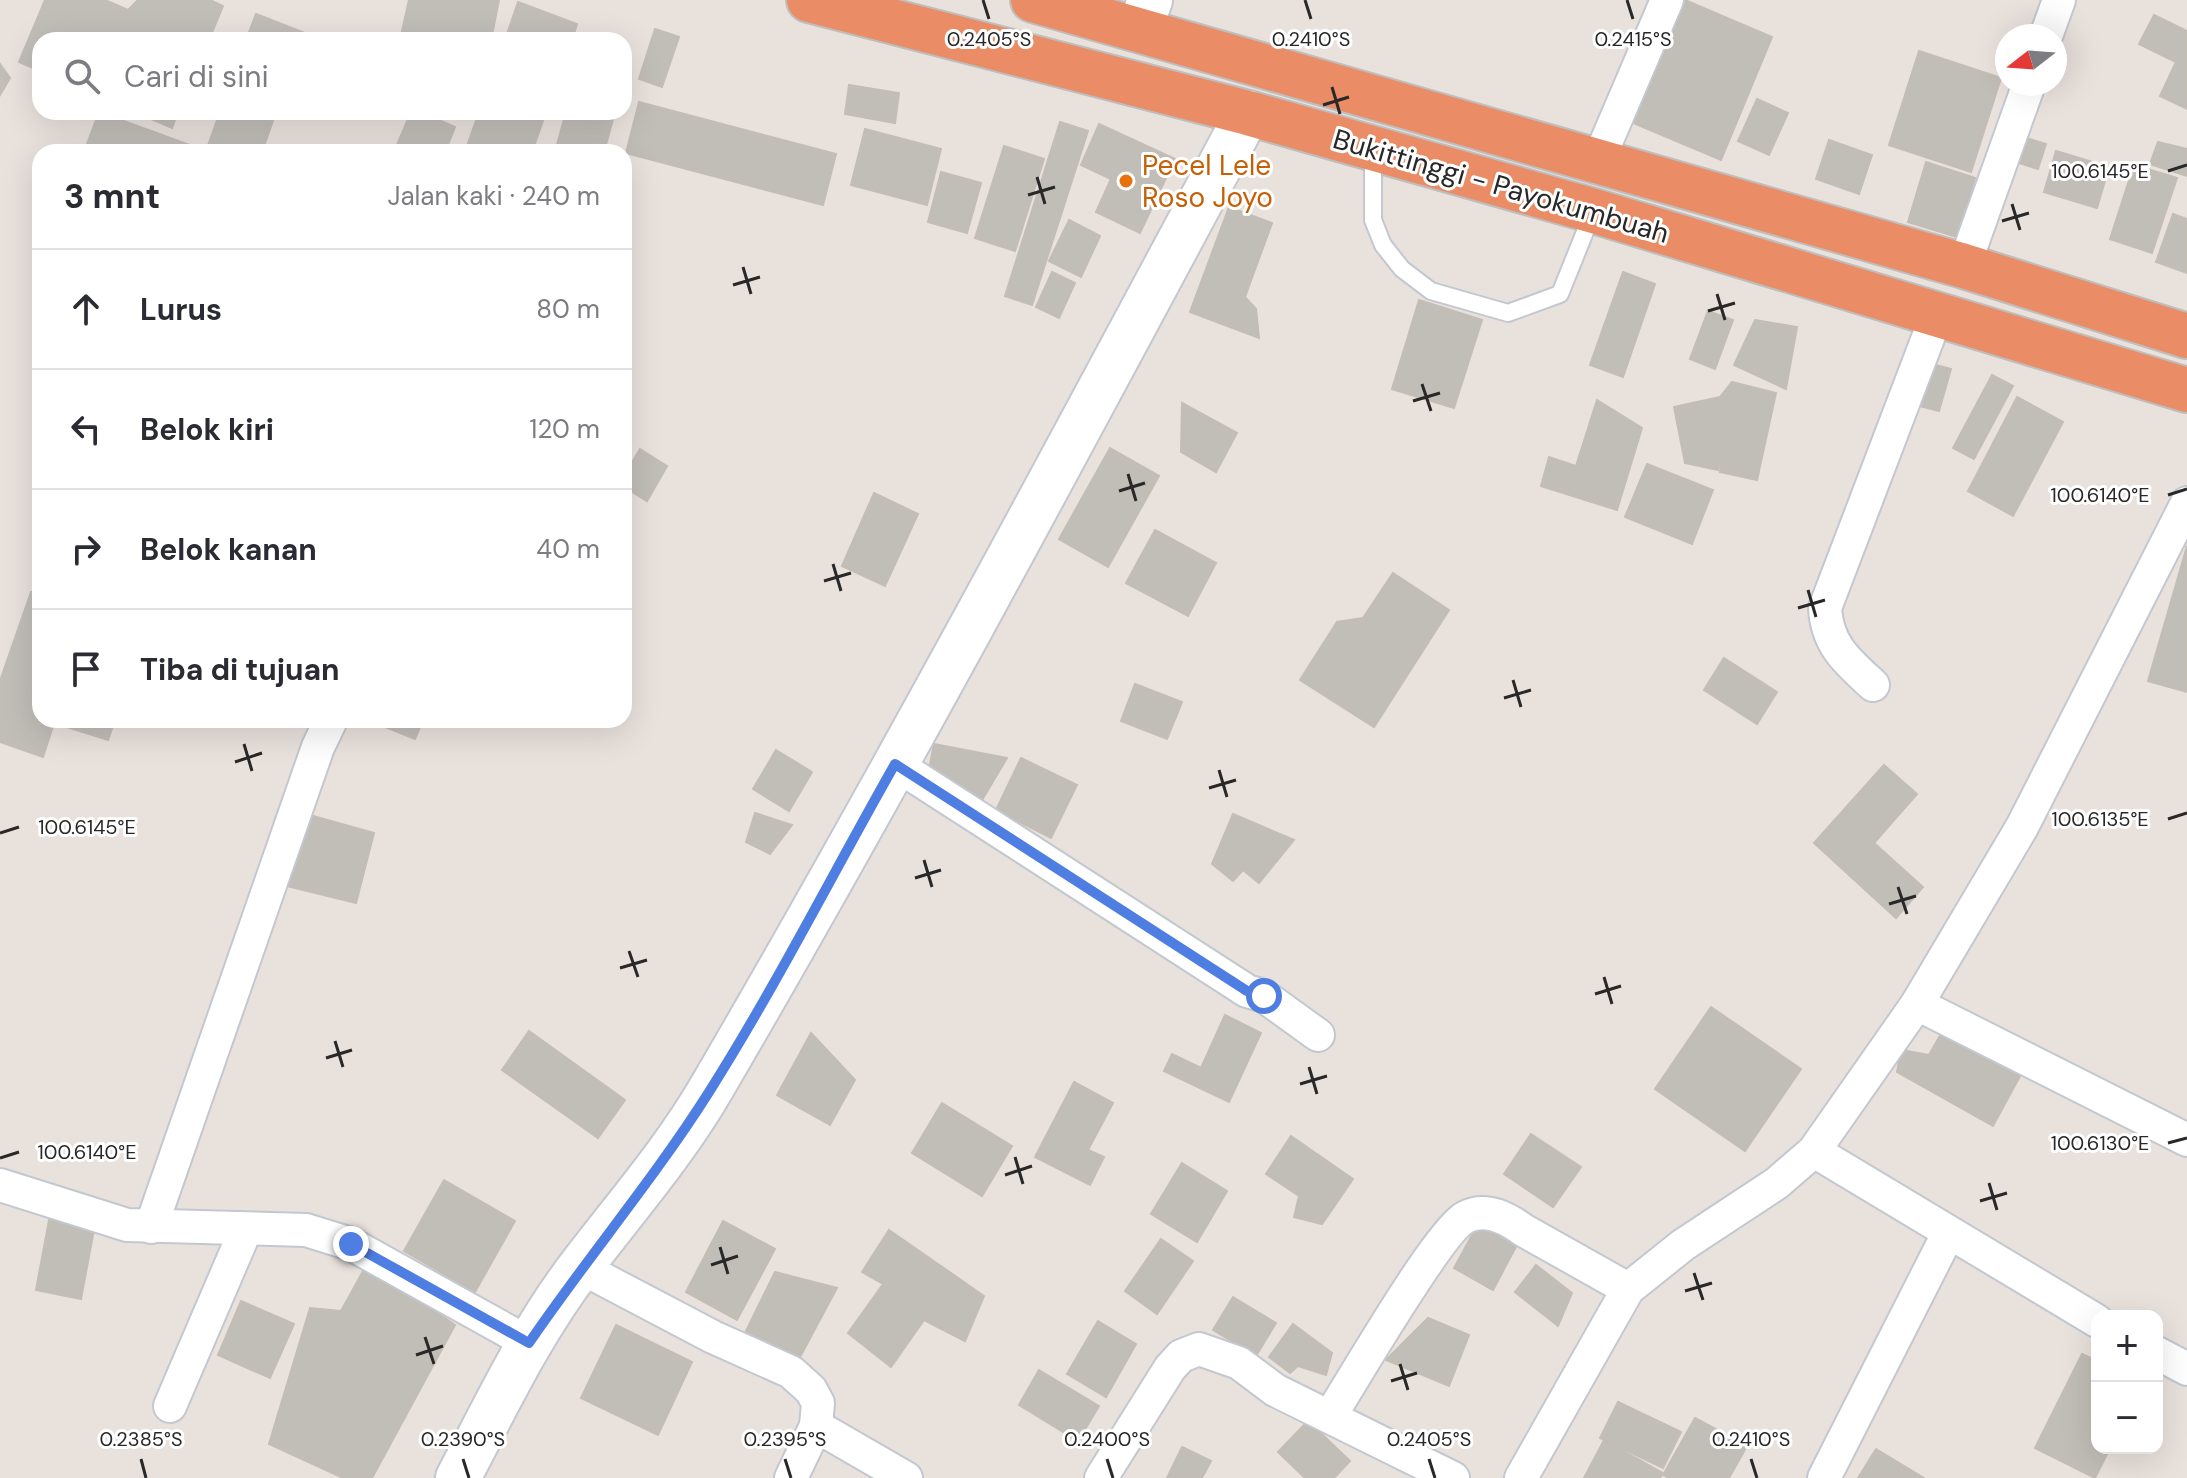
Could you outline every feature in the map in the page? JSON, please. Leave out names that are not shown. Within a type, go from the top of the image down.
[{"type":"highway","name":"Bukittinggi - Payokumbuah","points":[[809,0],[1248,113],[1594,211],[1936,317],[2187,390]]},
{"type":"highway","name":"Bukittinggi - Payokumbuah","points":[[1033,0],[1145,14],[1598,161],[1964,266],[2187,336]]},
{"type":"highway","points":[[2060,353],[2074,302]]},
{"type":"street","points":[[1598,161],[1667,0]]},
{"type":"street","points":[[2050,24],[2059,0]]},
{"type":"street","points":[[1964,266],[2025,96]]},
{"type":"street","points":[[458,1478],[529,1343],[580,1267],[625,1214],[710,1091],[956,660],[1248,113]]},
{"type":"street","points":[[1873,685],[1836,650],[1826,627],[1825,608],[1936,317]]},
{"type":"street","points":[[1521,1478],[1628,1289],[1683,1245],[1777,1183],[1814,1151],[1917,1004],[2022,827],[2187,503]]},
{"type":"street","points":[[151,1227],[327,728]]},
{"type":"street","points":[[895,764],[1247,991],[1264,996],[1318,1035]]},
{"type":"street","points":[[1917,1004],[2187,1140]]},
{"type":"street","points":[[1814,1151],[2091,1317]]},
{"type":"street","points":[[0,1185],[105,1220],[151,1227],[306,1230],[351,1244],[529,1343]]},
{"type":"street","points":[[1330,1416],[1446,1236],[1468,1215],[1491,1214],[1507,1218],[1628,1289]]},
{"type":"street","points":[[170,1406],[246,1229]]},
{"type":"street","points":[[1824,1478],[1948,1234]]},
{"type":"street","points":[[580,1267],[713,1337],[791,1372],[811,1390],[818,1403],[816,1426],[791,1478]]},
{"type":"street","points":[[1101,1478],[1170,1368],[1181,1356],[1199,1349],[1239,1363],[1275,1390],[1453,1478]]},
{"type":"street","points":[[2163,1356],[2187,1369]]},
{"type":"street","points":[[816,1426],[906,1478]]},
{"type":"lane","points":[[1373,149],[1373,220],[1383,245],[1402,269],[1431,291],[1467,304],[1508,313],[1560,294],[1594,211]]},
{"type":"building","points":[[45,0],[105,0],[128,10],[138,0],[210,0],[223,6],[212,32],[32,32],[32,68],[19,62]]},
{"type":"building","points":[[409,0],[499,0],[493,32],[402,32]]},
{"type":"building","points":[[1675,0],[1685,0],[1772,37],[1721,160],[1626,120]]},
{"type":"building","points":[[518,2],[577,24],[574,32],[508,32]]},
{"type":"building","points":[[256,14],[302,32],[249,32]]},
{"type":"building","points":[[2154,15],[2187,31],[2187,109],[2160,96],[2176,62],[2139,44]]},
{"type":"building","points":[[655,29],[679,37],[662,87],[639,79]]},
{"type":"building","points":[[1919,51],[1995,76],[1995,96],[1971,172],[1889,145]]},
{"type":"building","points":[[0,64],[10,78],[0,95]]},
{"type":"building","points":[[849,85],[899,93],[895,123],[845,114]]},
{"type":"building","points":[[1757,99],[1788,113],[1769,155],[1738,141]]},
{"type":"building","points":[[639,102],[836,154],[823,205],[632,155],[632,144],[628,144]]},
{"type":"building","points":[[96,120],[121,120],[187,144],[87,144]]},
{"type":"building","points":[[154,120],[175,120],[172,128]]},
{"type":"building","points":[[217,120],[273,120],[265,144],[209,144]]},
{"type":"building","points":[[408,120],[439,120],[455,127],[448,144],[397,144]]},
{"type":"building","points":[[476,120],[543,120],[535,144],[468,144]]},
{"type":"building","points":[[564,120],[613,120],[606,144],[557,144]]},
{"type":"building","points":[[1060,122],[1088,131],[1032,305],[1005,296]]},
{"type":"building","points":[[1099,124],[1175,159],[1140,233],[1096,212],[1111,179],[1081,165]]},
{"type":"building","points":[[865,129],[941,149],[927,205],[851,185]]},
{"type":"building","points":[[2023,137],[2046,144],[2038,169],[2016,162]]},
{"type":"building","points":[[1829,140],[1872,155],[1859,194],[1816,179]]},
{"type":"building","points":[[2158,142],[2187,149],[2187,176],[2150,164]]},
{"type":"building","points":[[1004,146],[1044,159],[1015,251],[975,238]]},
{"type":"building","points":[[2056,151],[2109,167],[2097,208],[2044,192]]},
{"type":"building","points":[[1926,162],[1975,178],[1957,237],[1908,222]]},
{"type":"building","points":[[2134,165],[2177,178],[2152,253],[2110,239]]},
{"type":"building","points":[[941,172],[981,183],[967,233],[928,222]]},
{"type":"building","points":[[1229,207],[1272,223],[1245,297],[1256,309],[1259,338],[1190,312]]},
{"type":"building","points":[[2173,214],[2187,219],[2187,273],[2156,262]]},
{"type":"building","points":[[1069,220],[1100,236],[1081,277],[1049,261]]},
{"type":"building","points":[[1052,272],[1075,283],[1059,318],[1036,307]]},
{"type":"building","points":[[1623,272],[1655,284],[1623,377],[1590,365]]},
{"type":"building","points":[[1419,300],[1482,320],[1454,408],[1392,389]]},
{"type":"building","points":[[1708,311],[1733,320],[1715,369],[1690,359]]},
{"type":"building","points":[[1755,320],[1797,327],[1786,389],[1734,365]]},
{"type":"building","points":[[1928,363],[1951,369],[1939,411],[1916,405]]},
{"type":"building","points":[[1992,375],[2013,386],[1974,459],[1953,448]]},
{"type":"building","points":[[1732,382],[1776,393],[1757,480],[1720,472],[1726,434],[1718,470],[1685,463],[1674,407],[1720,397]]},
{"type":"building","points":[[2017,397],[2063,422],[2013,516],[1968,491]]},
{"type":"building","points":[[1597,400],[1642,428],[1617,510],[1541,486],[1549,457],[1576,466]]},
{"type":"building","points":[[1182,403],[1237,433],[1216,472],[1181,452]]},
{"type":"building","points":[[1110,448],[1159,476],[1108,567],[1059,539]]},
{"type":"building","points":[[640,449],[667,466],[647,501],[632,492],[632,462]]},
{"type":"building","points":[[1647,464],[1713,490],[1692,544],[1625,517]]},
{"type":"building","points":[[874,493],[918,514],[885,586],[842,566]]},
{"type":"building","points":[[1155,530],[1216,563],[1188,616],[1126,583]]},
{"type":"building","points":[[2187,546],[2187,692],[2148,681]]},
{"type":"building","points":[[1393,573],[1449,610],[1374,727],[1300,680],[1337,622],[1363,618]]},
{"type":"building","points":[[32,592],[32,728],[52,728],[43,757],[0,742],[0,681]]},
{"type":"building","points":[[1724,658],[1777,692],[1757,724],[1704,690]]},
{"type":"building","points":[[1135,684],[1182,702],[1167,739],[1121,721]]},
{"type":"building","points":[[70,728],[112,728],[108,740]]},
{"type":"building","points":[[388,728],[420,728],[415,739]]},
{"type":"building","points":[[934,744],[1007,758],[979,805],[928,774]]},
{"type":"building","points":[[776,750],[812,772],[789,811],[753,789]]},
{"type":"building","points":[[1021,758],[1077,785],[1051,838],[996,810]]},
{"type":"building","points":[[1884,765],[1917,794],[1874,843],[1923,887],[1896,918],[1814,843]]},
{"type":"building","points":[[755,813],[792,825],[770,854],[746,842]]},
{"type":"building","points":[[306,814],[374,833],[356,903],[287,886]]},
{"type":"building","points":[[1233,814],[1294,840],[1259,883],[1243,870],[1233,881],[1212,864]]},
{"type":"building","points":[[1711,1007],[1801,1069],[1745,1151],[1655,1089]]},
{"type":"building","points":[[1225,1015],[1261,1033],[1229,1102],[1164,1071],[1172,1054],[1201,1068]]},
{"type":"building","points":[[1947,1023],[2025,1067],[1993,1126],[1897,1072],[1901,1050],[1929,1055]]},
{"type":"building","points":[[529,1031],[625,1100],[598,1138],[502,1070]]},
{"type":"building","points":[[811,1033],[855,1080],[830,1125],[777,1095]]},
{"type":"building","points":[[1074,1082],[1113,1103],[1088,1150],[1104,1157],[1090,1185],[1035,1157]]},
{"type":"building","points":[[942,1103],[1012,1146],[982,1196],[912,1153]]},
{"type":"building","points":[[1531,1134],[1581,1167],[1553,1207],[1504,1174]]},
{"type":"building","points":[[1291,1136],[1353,1179],[1322,1224],[1294,1217],[1299,1196],[1266,1174]]},
{"type":"building","points":[[1182,1163],[1227,1191],[1197,1242],[1151,1214]]},
{"type":"building","points":[[444,1180],[515,1221],[475,1292],[404,1251]]},
{"type":"building","points":[[50,1215],[95,1224],[81,1299],[36,1290]]},
{"type":"building","points":[[1480,1220],[1519,1241],[1493,1290],[1454,1268]]},
{"type":"building","points":[[723,1221],[775,1249],[737,1320],[686,1292]]},
{"type":"building","points":[[889,1230],[984,1296],[965,1341],[924,1320],[891,1367],[848,1333],[883,1284],[862,1272]]},
{"type":"building","points":[[1161,1239],[1193,1261],[1157,1314],[1125,1291]]},
{"type":"building","points":[[367,1264],[455,1325],[372,1478],[343,1478],[269,1444],[310,1308],[341,1311]]},
{"type":"building","points":[[1536,1265],[1572,1293],[1558,1326],[1515,1292]]},
{"type":"building","points":[[775,1272],[837,1288],[799,1359],[746,1331]]},
{"type":"building","points":[[1233,1297],[1276,1323],[1256,1356],[1213,1330]]},
{"type":"building","points":[[241,1301],[294,1324],[270,1378],[218,1355]]},
{"type":"building","points":[[1428,1318],[1469,1335],[1449,1386],[1386,1360]]},
{"type":"building","points":[[1098,1321],[1136,1344],[1106,1397],[1067,1374]]},
{"type":"building","points":[[1293,1324],[1332,1353],[1326,1375],[1298,1366],[1290,1373],[1269,1357]]},
{"type":"building","points":[[616,1325],[692,1362],[658,1435],[581,1398]]},
{"type":"building","points":[[2082,1354],[2091,1358],[2091,1454],[2107,1454],[2095,1478],[2035,1448]]},
{"type":"building","points":[[1039,1370],[1099,1406],[1078,1441],[1019,1405]]},
{"type":"building","points":[[1618,1402],[1681,1432],[1663,1468],[1600,1438]]},
{"type":"building","points":[[1695,1418],[1747,1446],[1729,1478],[1669,1478],[1663,1475]]},
{"type":"building","points":[[1308,1421],[1350,1461],[1334,1478],[1305,1478],[1278,1452]]},
{"type":"building","points":[[1604,1440],[1663,1473],[1660,1478],[1584,1478]]},
{"type":"building","points":[[1182,1447],[1211,1461],[1202,1478],[1167,1478]]},
{"type":"building","points":[[1876,1449],[1924,1478],[1858,1478]]},
{"type":"place","name":"Pecel Lele Roso Joyo","points":[[1126,181]]},
{"type":"route","points":[[351,1244],[529,1343],[580,1267],[625,1214],[710,1091],[895,764],[1247,991],[1264,996]]}]
